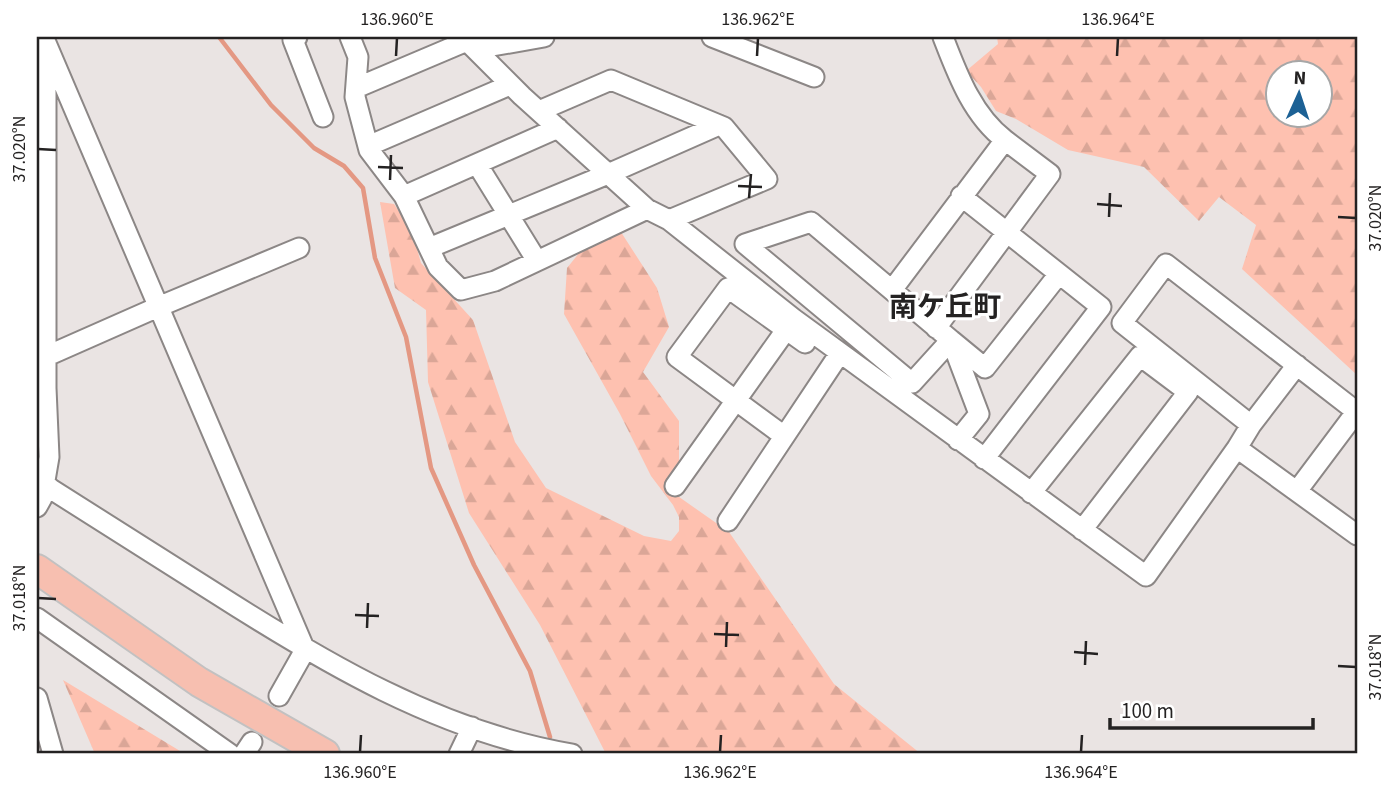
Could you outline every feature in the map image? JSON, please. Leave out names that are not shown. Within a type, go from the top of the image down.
[{"type":"highway","points":[[42,573],[199,682],[325,754]]},
{"type":"street","points":[[297,37],[293,40],[323,117]]},
{"type":"street","points":[[350,37],[358,57],[355,97],[368,146],[404,196],[438,267],[461,290],[495,281],[647,209]]},
{"type":"street","points":[[356,88],[468,42],[544,37]]},
{"type":"street","points":[[712,37],[814,77]]},
{"type":"street","points":[[943,37],[960,82],[995,132],[1050,174],[1008,233],[944,334],[912,383],[745,244],[811,222],[944,334],[985,368]]},
{"type":"street","points":[[46,40],[305,650]]},
{"type":"street","points":[[37,507],[42,498],[41,480],[49,457],[46,40]]},
{"type":"street","points":[[468,42],[510,85],[647,209],[669,220],[836,358]]},
{"type":"street","points":[[539,111],[611,80],[723,127],[767,179],[669,220]]},
{"type":"street","points":[[368,146],[510,85]]},
{"type":"street","points":[[429,248],[719,125]]},
{"type":"street","points":[[404,196],[558,128]]},
{"type":"street","points":[[892,290],[1005,139]]},
{"type":"street","points":[[477,164],[537,261]]},
{"type":"street","points":[[961,196],[1101,307],[985,459]]},
{"type":"street","points":[[47,356],[299,248]]},
{"type":"street","points":[[1251,425],[1122,323],[1166,264],[1357,411],[1297,491]]},
{"type":"street","points":[[969,388],[1059,274]]},
{"type":"street","points":[[784,436],[677,357],[728,288],[786,330],[836,358],[958,440],[1146,576],[1251,425],[1297,365]]},
{"type":"street","points":[[675,486],[786,330]]},
{"type":"street","points":[[944,334],[979,414],[958,440]]},
{"type":"street","points":[[1031,492],[1140,356],[1188,392],[1082,530]]},
{"type":"street","points":[[728,521],[836,358]]},
{"type":"street","points":[[1237,448],[1357,535]]},
{"type":"street","points":[[41,480],[305,650],[385,692],[529,747],[572,754]]},
{"type":"street","points":[[37,618],[230,754]]},
{"type":"street","points":[[279,696],[305,650]]},
{"type":"street","points":[[37,698],[53,754]]},
{"type":"street","points":[[459,754],[472,727]]},
{"type":"green space","points":[[997,37],[1357,37],[1357,375],[1242,269],[1256,225],[1219,197],[1199,221],[1144,167],[1068,150],[1016,119],[996,111],[981,87],[966,71],[998,44]]},
{"type":"green space","points":[[380,202],[394,204],[412,231],[421,263],[473,320],[515,442],[546,488],[644,536],[671,541],[679,531],[679,517],[651,476],[564,314],[567,268],[596,232],[619,229],[657,288],[669,327],[643,372],[679,421],[679,464],[672,492],[729,532],[834,684],[921,754],[606,754],[540,625],[469,513],[428,382],[426,310],[395,288]]},
{"type":"green space","points":[[63,680],[185,754],[95,754]]},
{"type":"waterway","points":[[219,37],[271,105],[314,148],[344,166],[363,188],[375,258],[406,337],[431,468],[474,565],[530,671],[550,737]]},
{"type":"district","name":"南ケ丘町","points":[[945,307]]}]
